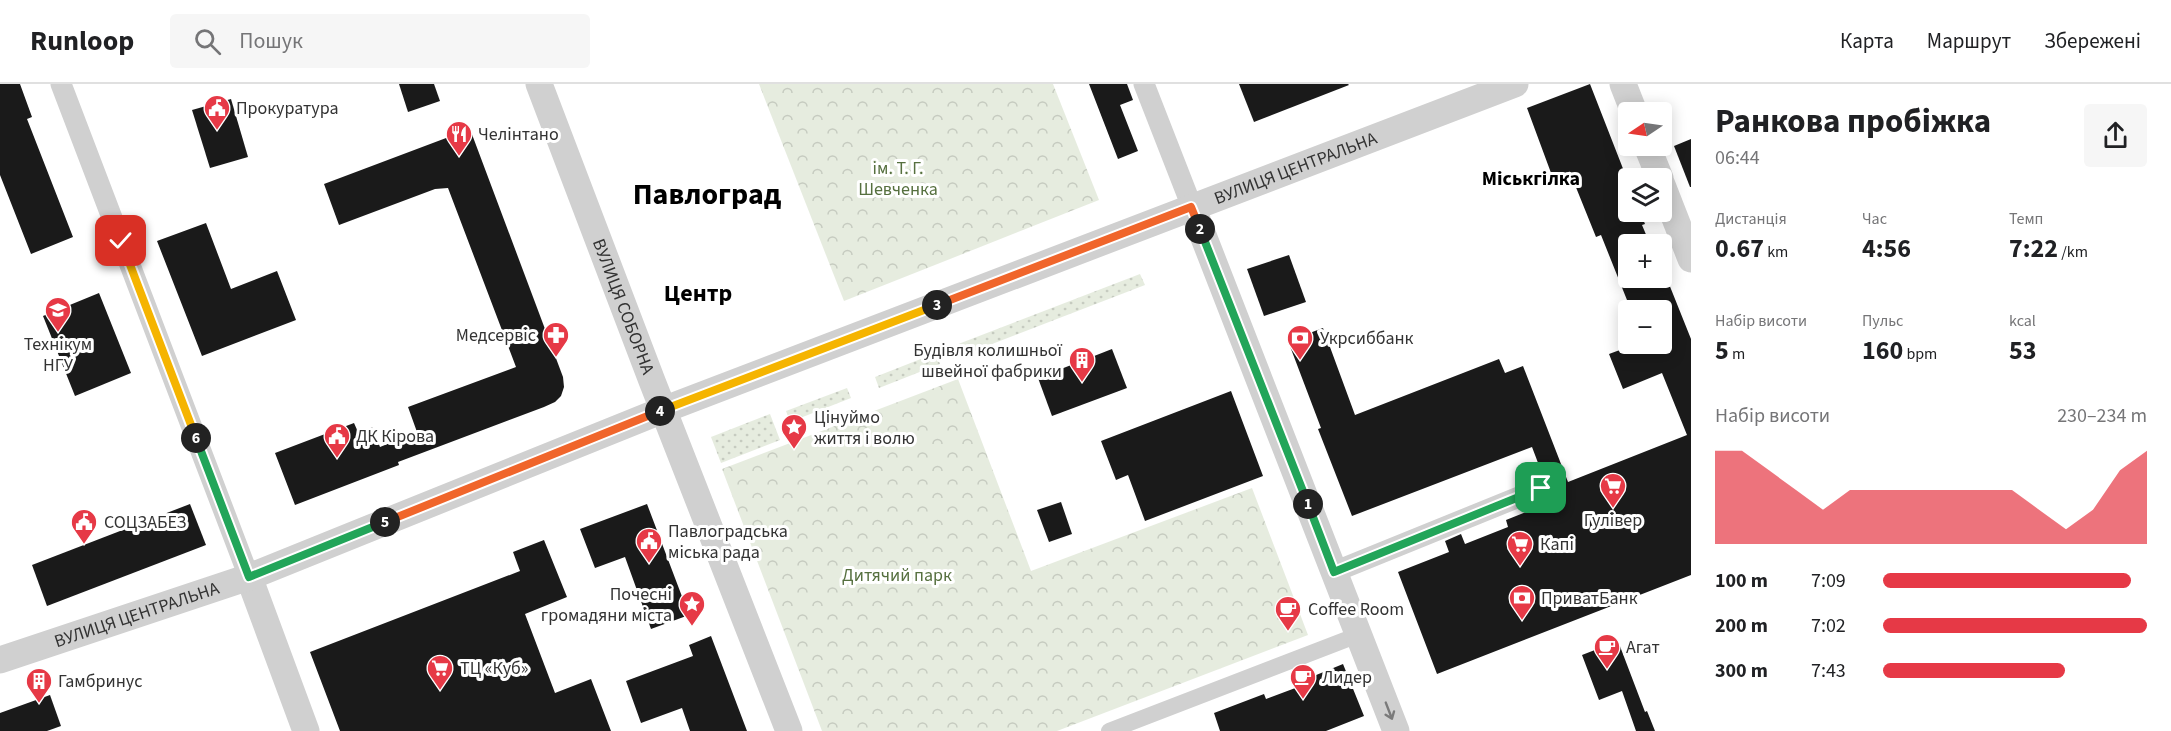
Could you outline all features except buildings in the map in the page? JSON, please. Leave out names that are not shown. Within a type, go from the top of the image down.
[{"type":"street","points":[[61,84],[306,731]]},
{"type":"street","name":"ВУЛИЦЯ СОБОРНА","points":[[539,84],[663,410],[789,731]]},
{"type":"street","points":[[1144,84],[1396,731]]},
{"type":"street","name":"ВУЛИЦЯ ЦЕНТРАЛЬНА","points":[[0,660],[249,577],[663,410],[1515,84]]},
{"type":"street","points":[[1623,84],[1630,102]]},
{"type":"street","points":[[1672,210],[1691,259]]},
{"type":"street","points":[[1334,572],[1541,488]]},
{"type":"street","points":[[1109,731],[1358,635]]},
{"type":"green space","name":"ім. Т. Г. Шевченка","points":[[759,84],[1053,84],[1099,200],[844,301]]},
{"type":"green space","points":[[1140,274],[1145,285],[953,359],[948,348]]},
{"type":"green space","points":[[936,353],[940,364],[879,388],[875,377]]},
{"type":"green space","name":"Дитячий парк","points":[[958,379],[1031,571],[1252,488],[1308,635],[1057,731],[822,731],[722,469]]},
{"type":"green space","points":[[847,388],[851,398],[790,422],[786,411]]},
{"type":"green space","points":[[770,414],[780,440],[721,463],[711,437]]},
{"type":"place","name":"Прокуратура","points":[[217,131]]},
{"type":"place","name":"Челінтано","points":[[459,157]]},
{"type":"place","name":"Технікум НГУ","points":[[58,333]]},
{"type":"place","name":"Медсервіс","points":[[556,358]]},
{"type":"place","name":"Укрсиббанк","points":[[1300,361]]},
{"type":"place","name":"Будівля колишньої швейної фабрики","points":[[1082,383]]},
{"type":"place","name":"Цінуймо життя і волю","points":[[794,450]]},
{"type":"place","name":"ДК Кірова","points":[[337,459]]},
{"type":"place","name":"Гулівер","points":[[1613,509]]},
{"type":"place","name":"СОЦЗАБЕЗ","points":[[84,545]]},
{"type":"place","name":"Павлоградська міська рада","points":[[649,564]]},
{"type":"place","name":"Капі","points":[[1520,567]]},
{"type":"place","name":"ПриватБанк","points":[[1522,621]]},
{"type":"place","name":"Почесні громадяни міста","points":[[692,627]]},
{"type":"place","name":"Coffee Room","points":[[1288,632]]},
{"type":"place","name":"Агат","points":[[1607,670]]},
{"type":"place","name":"ТЦ «Куб»","points":[[440,691]]},
{"type":"place","name":"Лидер","points":[[1303,700]]},
{"type":"place","name":"Гамбринус","points":[[39,704]]},
{"type":"district","name":"Міськгілка","points":[[1531,179]]},
{"type":"district","name":"Павлоград","points":[[707,194]]},
{"type":"district","name":"Центр","points":[[698,293]]},
{"type":"route","points":[[121,241],[249,577],[663,410],[1191,207],[1334,572],[1541,488]]}]
